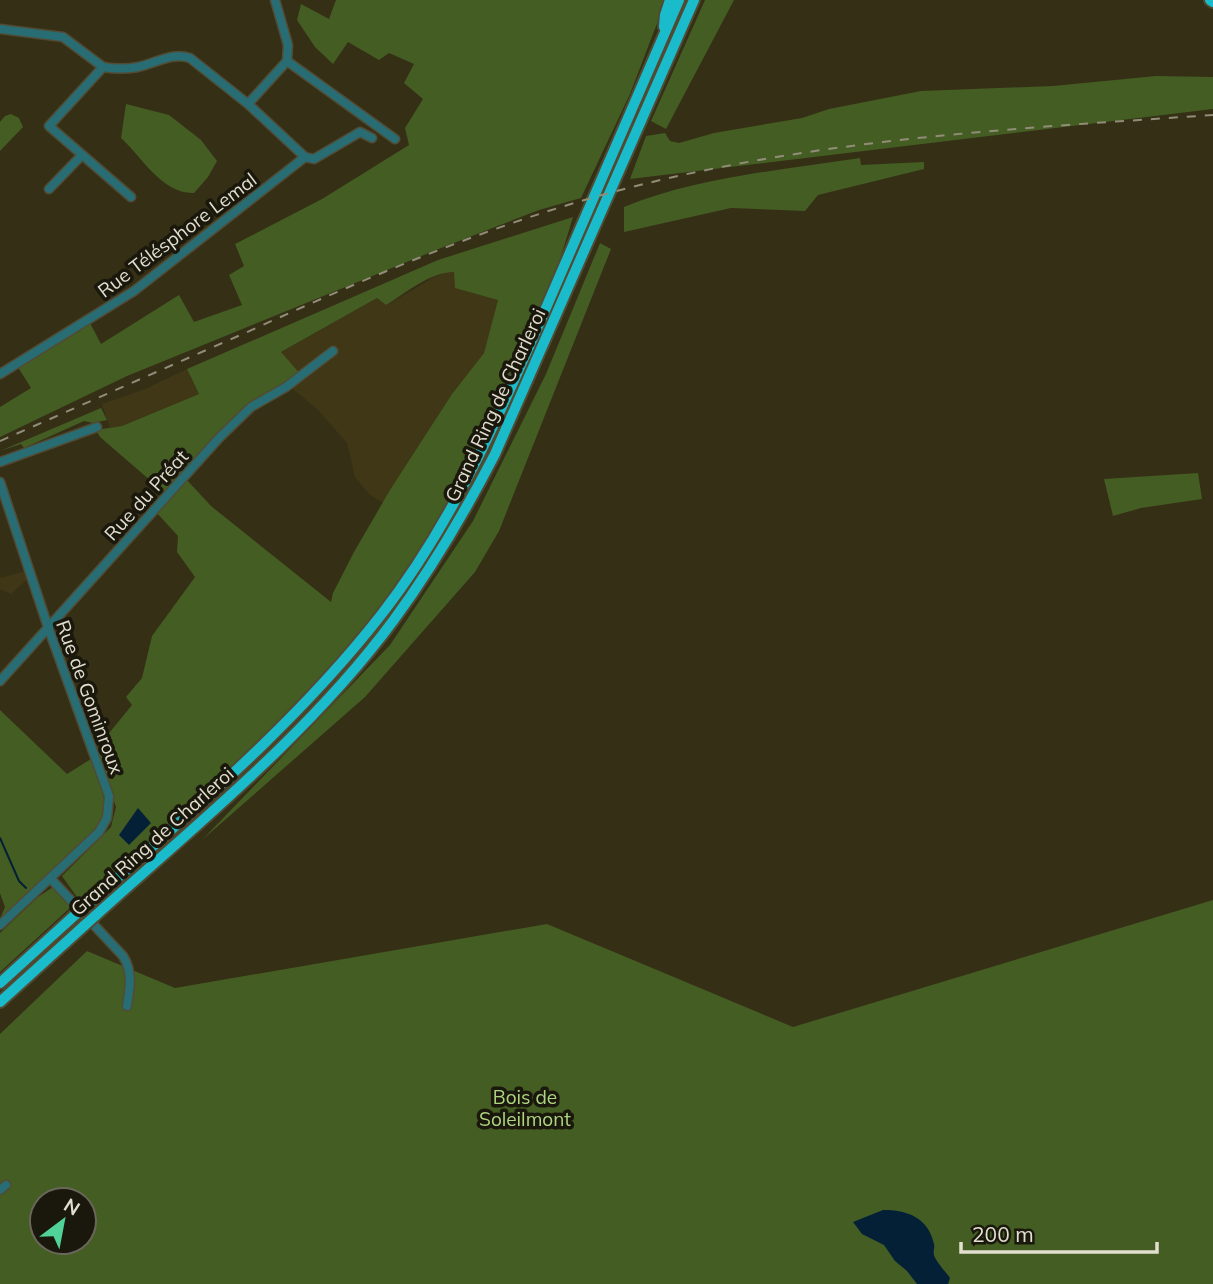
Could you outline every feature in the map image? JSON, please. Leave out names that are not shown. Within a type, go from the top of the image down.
[{"type":"highway","points":[[663,37],[665,15],[670,0]]},
{"type":"highway","name":"Grand Ring de Charleroi","points":[[0,983],[249,757],[319,688],[382,613],[409,575],[461,490],[500,413],[679,0]]},
{"type":"highway","name":"Grand Ring de Charleroi","points":[[0,1002],[258,768],[329,697],[393,622],[472,498],[512,419],[694,0]]},
{"type":"street","points":[[248,104],[287,61],[288,45],[275,0]]},
{"type":"street","points":[[0,28],[63,37],[103,67],[137,67],[181,55],[190,58],[248,104],[305,157]]},
{"type":"street","points":[[287,61],[395,139]]},
{"type":"street","points":[[103,67],[49,126],[131,197]]},
{"type":"street","name":"Rue Télésphore Lemal","points":[[0,374],[134,291],[305,157],[314,159],[360,132],[372,138]]},
{"type":"street","points":[[49,189],[82,155]]},
{"type":"street","name":"Rue du Préat","points":[[0,681],[219,438],[251,407],[286,387],[334,351]]},
{"type":"street","points":[[0,462],[97,427]]},
{"type":"street","name":"Rue de Gominroux","points":[[0,482],[48,627],[109,796],[107,818],[99,832],[0,925]]},
{"type":"street","points":[[51,879],[130,966],[127,1006]]},
{"type":"shaded area","points":[[447,272],[454,272],[498,300],[492,327],[484,353],[452,394],[383,503],[369,494],[355,477],[347,443],[319,411],[291,387],[280,353],[377,298],[387,305]]},
{"type":"shaded area","points":[[187,369],[199,394],[122,426],[110,428],[102,404],[145,389]]},
{"type":"shaded area","points":[[29,570],[31,576],[11,594],[0,589],[0,575],[1,578]]},
{"type":"green space","points":[[336,0],[666,0],[630,94],[581,198],[539,210],[441,248],[127,376],[0,437],[0,407],[31,388],[16,364],[90,323],[101,344],[179,295],[194,322],[242,305],[229,275],[244,266],[235,244],[322,199],[409,145],[405,128],[423,99],[404,83],[414,64],[389,53],[379,60],[348,42],[333,64],[315,47],[297,20],[301,4],[329,19]]},
{"type":"green space","points":[[705,0],[734,0],[666,129],[651,121]]},
{"type":"green space","points":[[1156,76],[1213,77],[1213,109],[630,179],[646,136],[665,133],[670,141],[679,143],[714,133],[802,118],[829,109],[921,91],[1053,86]]},
{"type":"green space","points":[[126,104],[169,115],[201,140],[217,161],[194,193],[172,188],[162,181],[121,138]]},
{"type":"green space","points":[[11,114],[19,118],[23,127],[0,151],[0,122]]},
{"type":"green space","points":[[860,158],[861,165],[924,162],[924,169],[818,195],[805,211],[731,208],[624,232],[624,207],[652,197],[710,181]]},
{"type":"green space","points":[[573,217],[559,263],[461,490],[386,602],[294,710],[83,901],[79,900],[62,876],[111,827],[116,807],[97,748],[132,705],[126,697],[142,678],[152,636],[195,577],[177,552],[178,536],[156,512],[186,479],[211,506],[331,602],[354,552],[390,490],[452,394],[484,353],[498,300],[455,288],[454,272],[436,275],[386,305],[377,298],[281,352],[302,376],[246,410],[166,494],[100,437],[96,430],[122,426],[199,394],[187,369],[438,260]]},
{"type":"green space","points":[[600,243],[611,249],[499,531],[475,572],[365,697],[202,840],[390,645],[473,521],[546,374]]},
{"type":"green space","points":[[101,408],[107,420],[93,423],[84,421],[24,448],[21,444],[0,451]]},
{"type":"green space","points":[[1198,473],[1202,499],[1141,508],[1113,516],[1104,479]]},
{"type":"green space","points":[[0,710],[67,774],[91,759],[104,798],[104,811],[100,823],[76,852],[0,919],[5,907],[0,893]]},
{"type":"green space","points":[[56,885],[72,906],[0,972],[0,933],[38,897]]},
{"type":"green space","name":"Bois de Soleilmont","points":[[1213,900],[1213,1284],[0,1284],[0,1034],[87,951],[175,988],[547,924],[793,1027]]},
{"type":"water","points":[[138,808],[151,823],[129,845],[119,835]]},
{"type":"water","points":[[883,1210],[908,1214],[922,1221],[931,1235],[935,1258],[950,1278],[948,1284],[917,1284],[884,1245],[862,1234],[853,1222]]},
{"type":"waterway","points":[[0,838],[19,881],[26,888]]},
{"type":"railway","points":[[0,441],[441,249],[541,213],[644,184],[714,168],[856,145],[998,130],[1213,115]]}]
